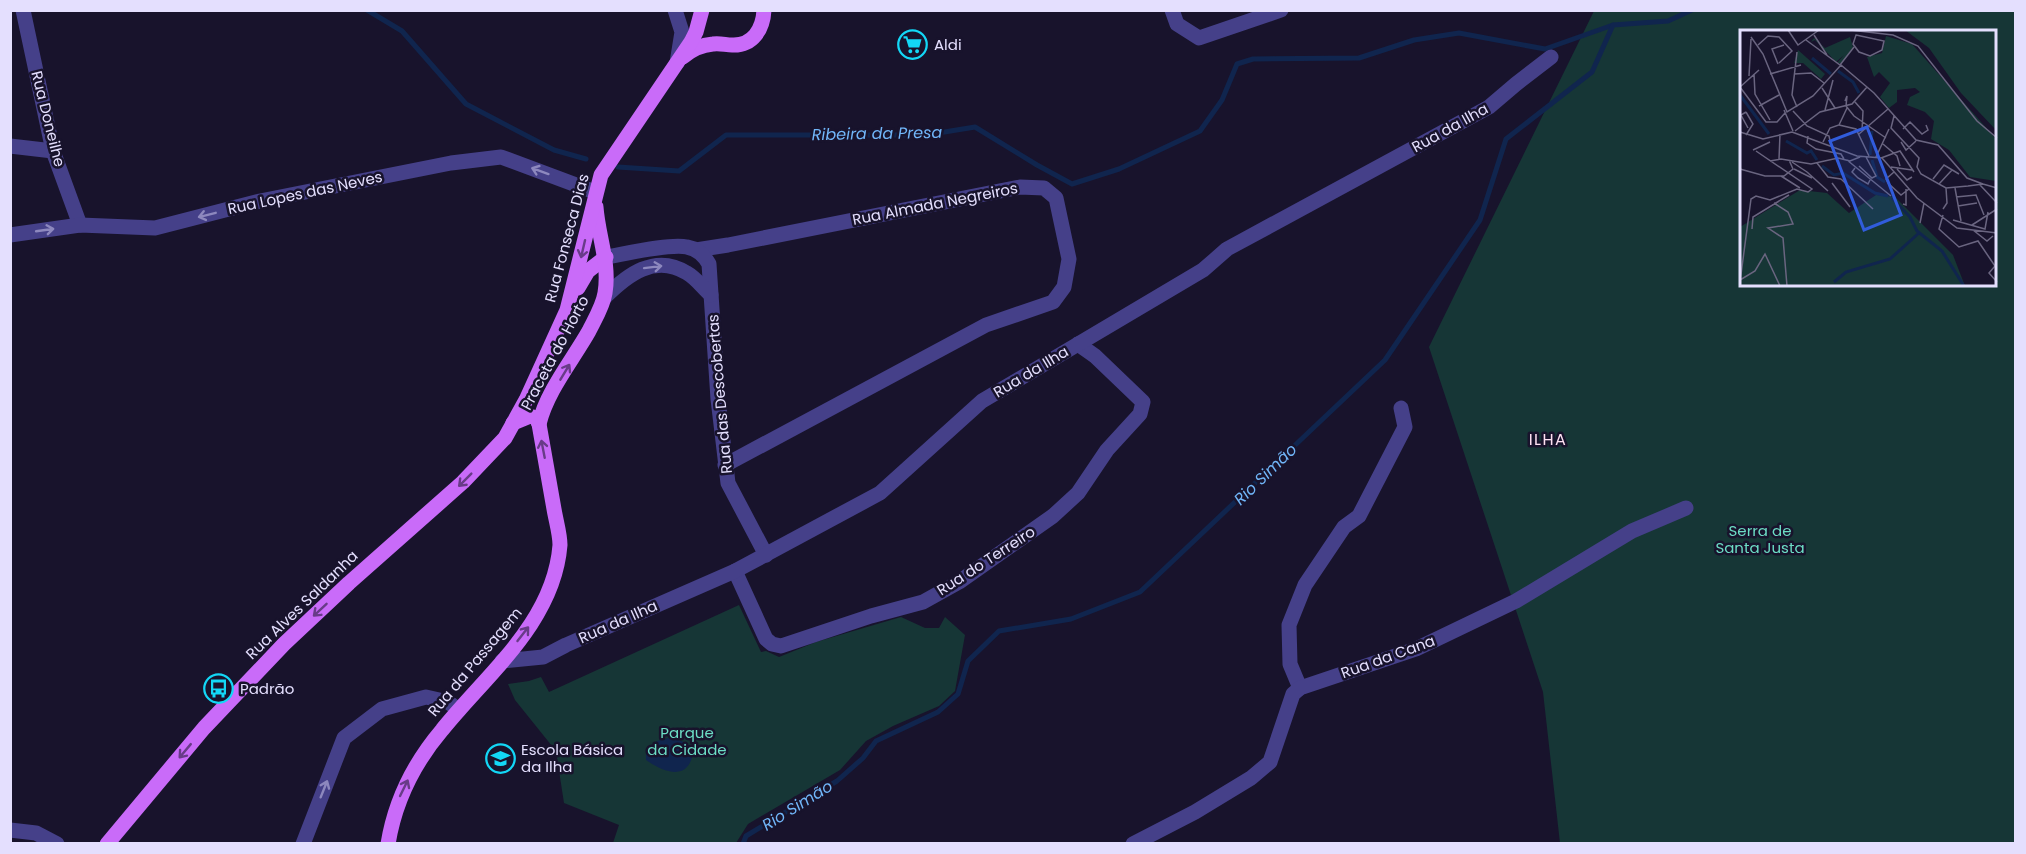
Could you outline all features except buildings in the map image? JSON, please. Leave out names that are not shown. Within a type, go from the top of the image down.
[{"type":"main road","name":"Rua Fonseca Dias","points":[[677,63],[696,48],[734,45],[753,38],[764,21],[764,10]]},
{"type":"main road","points":[[702,18],[714,39],[724,44]]},
{"type":"main road","name":"Rua Fonseca Dias","points":[[526,399],[567,310],[601,175],[677,63],[702,18]]},
{"type":"main road","name":"Praceta do Horto","points":[[538,424],[549,397],[597,316],[605,297],[606,257],[597,217],[595,192]]},
{"type":"main road","points":[[567,310],[588,271],[606,257]]},
{"type":"main road","name":"Rua Alves Saldanha","points":[[107,843],[204,728],[284,644],[463,482],[505,438],[526,399]]},
{"type":"main road","points":[[513,423],[530,416],[536,418],[538,424]]},
{"type":"main road","name":"Rua da Passagem","points":[[388,843],[391,823],[401,792],[418,763],[440,731],[502,661],[537,617],[548,594],[560,543],[538,424]]},
{"type":"street","name":"Rua Doneilhe","points":[[23,10],[53,151],[80,225]]},
{"type":"street","points":[[677,10],[702,18]]},
{"type":"street","points":[[677,10],[682,32],[677,63]]},
{"type":"street","points":[[1172,10],[1177,24],[1199,38],[1281,10]]},
{"type":"street","name":"Rua da Ilha","points":[[502,661],[543,657],[735,571],[880,493],[982,401],[1203,270],[1227,249],[1489,107],[1551,57]]},
{"type":"street","points":[[10,146],[53,151]]},
{"type":"street","name":"Rua Lopes das Neves","points":[[10,235],[80,225],[155,228],[260,201],[452,163],[501,157],[595,192]]},
{"type":"street","name":"Rua Almada Negreiros","points":[[696,250],[1020,187],[1044,188],[1056,198],[1069,259],[1064,286],[1053,302],[986,325],[725,465]]},
{"type":"street","points":[[606,257],[674,246],[686,246],[696,250]]},
{"type":"street","name":"Rua das Descobertas","points":[[696,250],[709,264],[718,399],[728,483],[766,555]]},
{"type":"street","name":"Rua das Descobertas","points":[[605,297],[629,275],[644,267],[666,265],[689,274],[711,295]]},
{"type":"street","name":"Rua do Terreiro","points":[[735,571],[766,639],[772,644],[781,646],[871,616],[923,602],[958,582],[1053,516],[1078,493],[1107,450],[1140,414],[1143,402],[1095,356],[1077,344]]},
{"type":"street","points":[[1133,843],[1195,812],[1251,777],[1270,762],[1293,694],[1300,688],[1290,664],[1288,625],[1305,585],[1344,527],[1359,516],[1405,427],[1401,408]]},
{"type":"street","name":"Rua da Cana","points":[[1300,688],[1416,650],[1516,601],[1632,531],[1686,508]]},
{"type":"street","points":[[303,843],[344,738],[382,709],[426,698],[448,702],[459,710]]},
{"type":"street","points":[[10,831],[36,833],[57,843]]},
{"type":"green space","name":"Serra de Santa Justa","points":[[1594,11],[2015,11],[2015,843],[1560,843],[1543,692],[1429,347]]},
{"type":"green space","name":"Parque da Cidade","points":[[739,605],[761,652],[766,651],[779,657],[816,642],[901,617],[925,628],[939,628],[945,617],[965,635],[955,691],[939,706],[893,726],[866,741],[840,770],[748,824],[736,843],[613,843],[619,825],[564,803],[556,751],[515,700],[508,684],[541,677],[549,692]]},
{"type":"water","points":[[668,738],[683,742],[693,753],[686,768],[680,771],[667,771],[646,760],[646,751],[657,741]]},
{"type":"waterway","name":"Ribeira da Presa","points":[[367,10],[402,31],[466,104],[554,150],[586,159]]},
{"type":"waterway","name":"Rio Simão","points":[[743,844],[746,836],[837,781],[863,758],[876,741],[938,712],[958,694],[968,661],[999,631],[1071,619],[1140,592],[1385,360],[1480,220],[1506,139],[1592,72],[1613,25],[1668,21],[1692,10]]},
{"type":"waterway","name":"Ribeira da Presa","points":[[618,167],[679,171],[726,135],[926,135],[975,127],[1072,184],[1119,169],[1200,131],[1222,100],[1237,64],[1253,59],[1359,58],[1414,40],[1459,33],[1545,49],[1613,25]]},
{"type":"place","name":"Aldi","points":[[913,45]]},
{"type":"place","name":"Padrão","points":[[219,689]]},
{"type":"place","name":"Escola Básica da Ilha","points":[[500,759]]},
{"type":"district","name":"ILHA","points":[[1548,439]]}]
